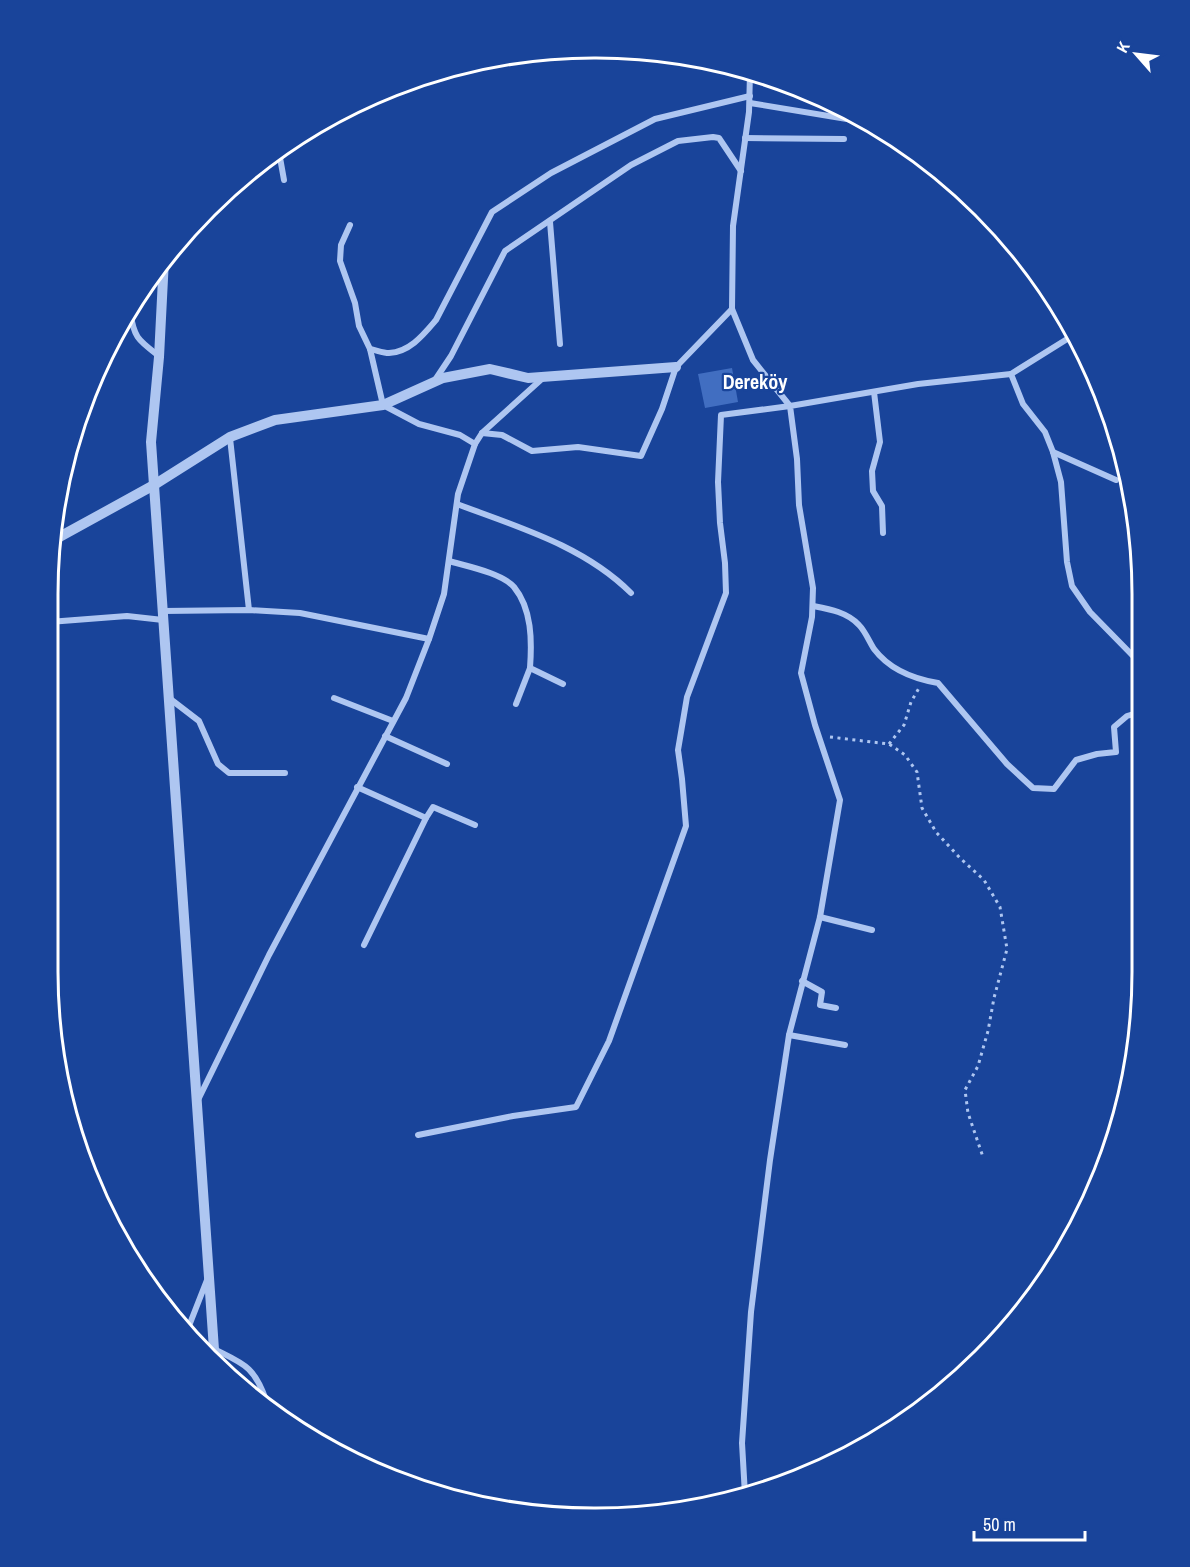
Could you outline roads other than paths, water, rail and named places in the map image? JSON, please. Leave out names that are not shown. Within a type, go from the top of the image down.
[{"type":"street","points":[[745,1487],[742,1443],[752,1312],[770,1160],[789,1035],[820,916],[840,800],[801,673],[812,617],[813,588],[799,505],[797,459],[790,406],[753,360],[732,309],[732,226],[750,103],[750,82]]},
{"type":"street","points":[[370,349],[389,353],[410,347],[424,334],[436,320],[492,212],[551,173],[656,119],[750,96]]},
{"type":"street","points":[[750,103],[839,118]]},
{"type":"street","points":[[433,383],[451,356],[505,251],[631,165],[678,141],[719,138],[741,171]]},
{"type":"street","points":[[745,138],[844,139]]},
{"type":"street","points":[[280,160],[284,180]]},
{"type":"street","points":[[550,222],[560,345]]},
{"type":"street","points":[[350,225],[340,246],[340,261],[355,303],[359,326],[370,349],[383,405],[419,424],[460,435],[475,444]]},
{"type":"street","points":[[163,277],[152,442],[154,485],[214,1349]]},
{"type":"street","points":[[482,433],[502,435],[532,451],[578,447],[641,456],[662,409],[676,367],[732,309]]},
{"type":"street","points":[[132,324],[139,341],[159,357]]},
{"type":"street","points":[[418,1135],[513,1116],[576,1107],[609,1041],[686,826],[678,750],[687,697],[726,593],[719,502],[720,415],[790,406],[918,384],[1011,374],[1066,339]]},
{"type":"street","points":[[62,535],[154,485],[230,438],[275,420],[383,405],[443,378],[490,369],[528,378],[676,367]]},
{"type":"street","points":[[1011,374],[1023,404],[1045,432],[1053,452],[1061,482],[1067,562],[1072,586],[1090,612],[1132,655]]},
{"type":"street","points":[[197,1102],[269,955],[406,698],[444,594],[458,494],[475,444],[482,433],[545,377]]},
{"type":"street","points":[[874,392],[880,442],[872,471],[873,491],[882,506],[883,533]]},
{"type":"street","points":[[230,438],[249,610]]},
{"type":"street","points":[[1053,452],[1116,480]]},
{"type":"street","points":[[457,504],[562,544],[618,579],[631,593]]},
{"type":"street","points":[[449,561],[484,570],[513,586],[528,614],[530,668],[516,704]]},
{"type":"street","points":[[813,606],[837,611],[859,624],[876,650],[892,666],[923,681],[938,684],[1033,789],[1054,789],[1076,760],[1096,754],[1116,752],[1113,740],[1114,727],[1127,716],[1132,715]]},
{"type":"street","points":[[58,621],[249,610],[300,613],[429,639]]},
{"type":"street","points":[[530,668],[563,684]]},
{"type":"street","points":[[168,697],[199,721],[218,764],[229,773],[285,773]]},
{"type":"street","points":[[334,698],[393,721]]},
{"type":"street","points":[[385,736],[447,764]]},
{"type":"street","points":[[357,787],[426,818]]},
{"type":"street","points":[[364,945],[432,807],[475,825]]},
{"type":"street","points":[[820,916],[872,930]]},
{"type":"street","points":[[802,981],[822,992],[820,1005],[836,1008]]},
{"type":"street","points":[[789,1035],[845,1045]]},
{"type":"street","points":[[190,1323],[209,1273]]},
{"type":"street","points":[[214,1349],[248,1366],[260,1382],[264,1395]]},
{"type":"district","name":"Dereköy","points":[[755,382]]}]
